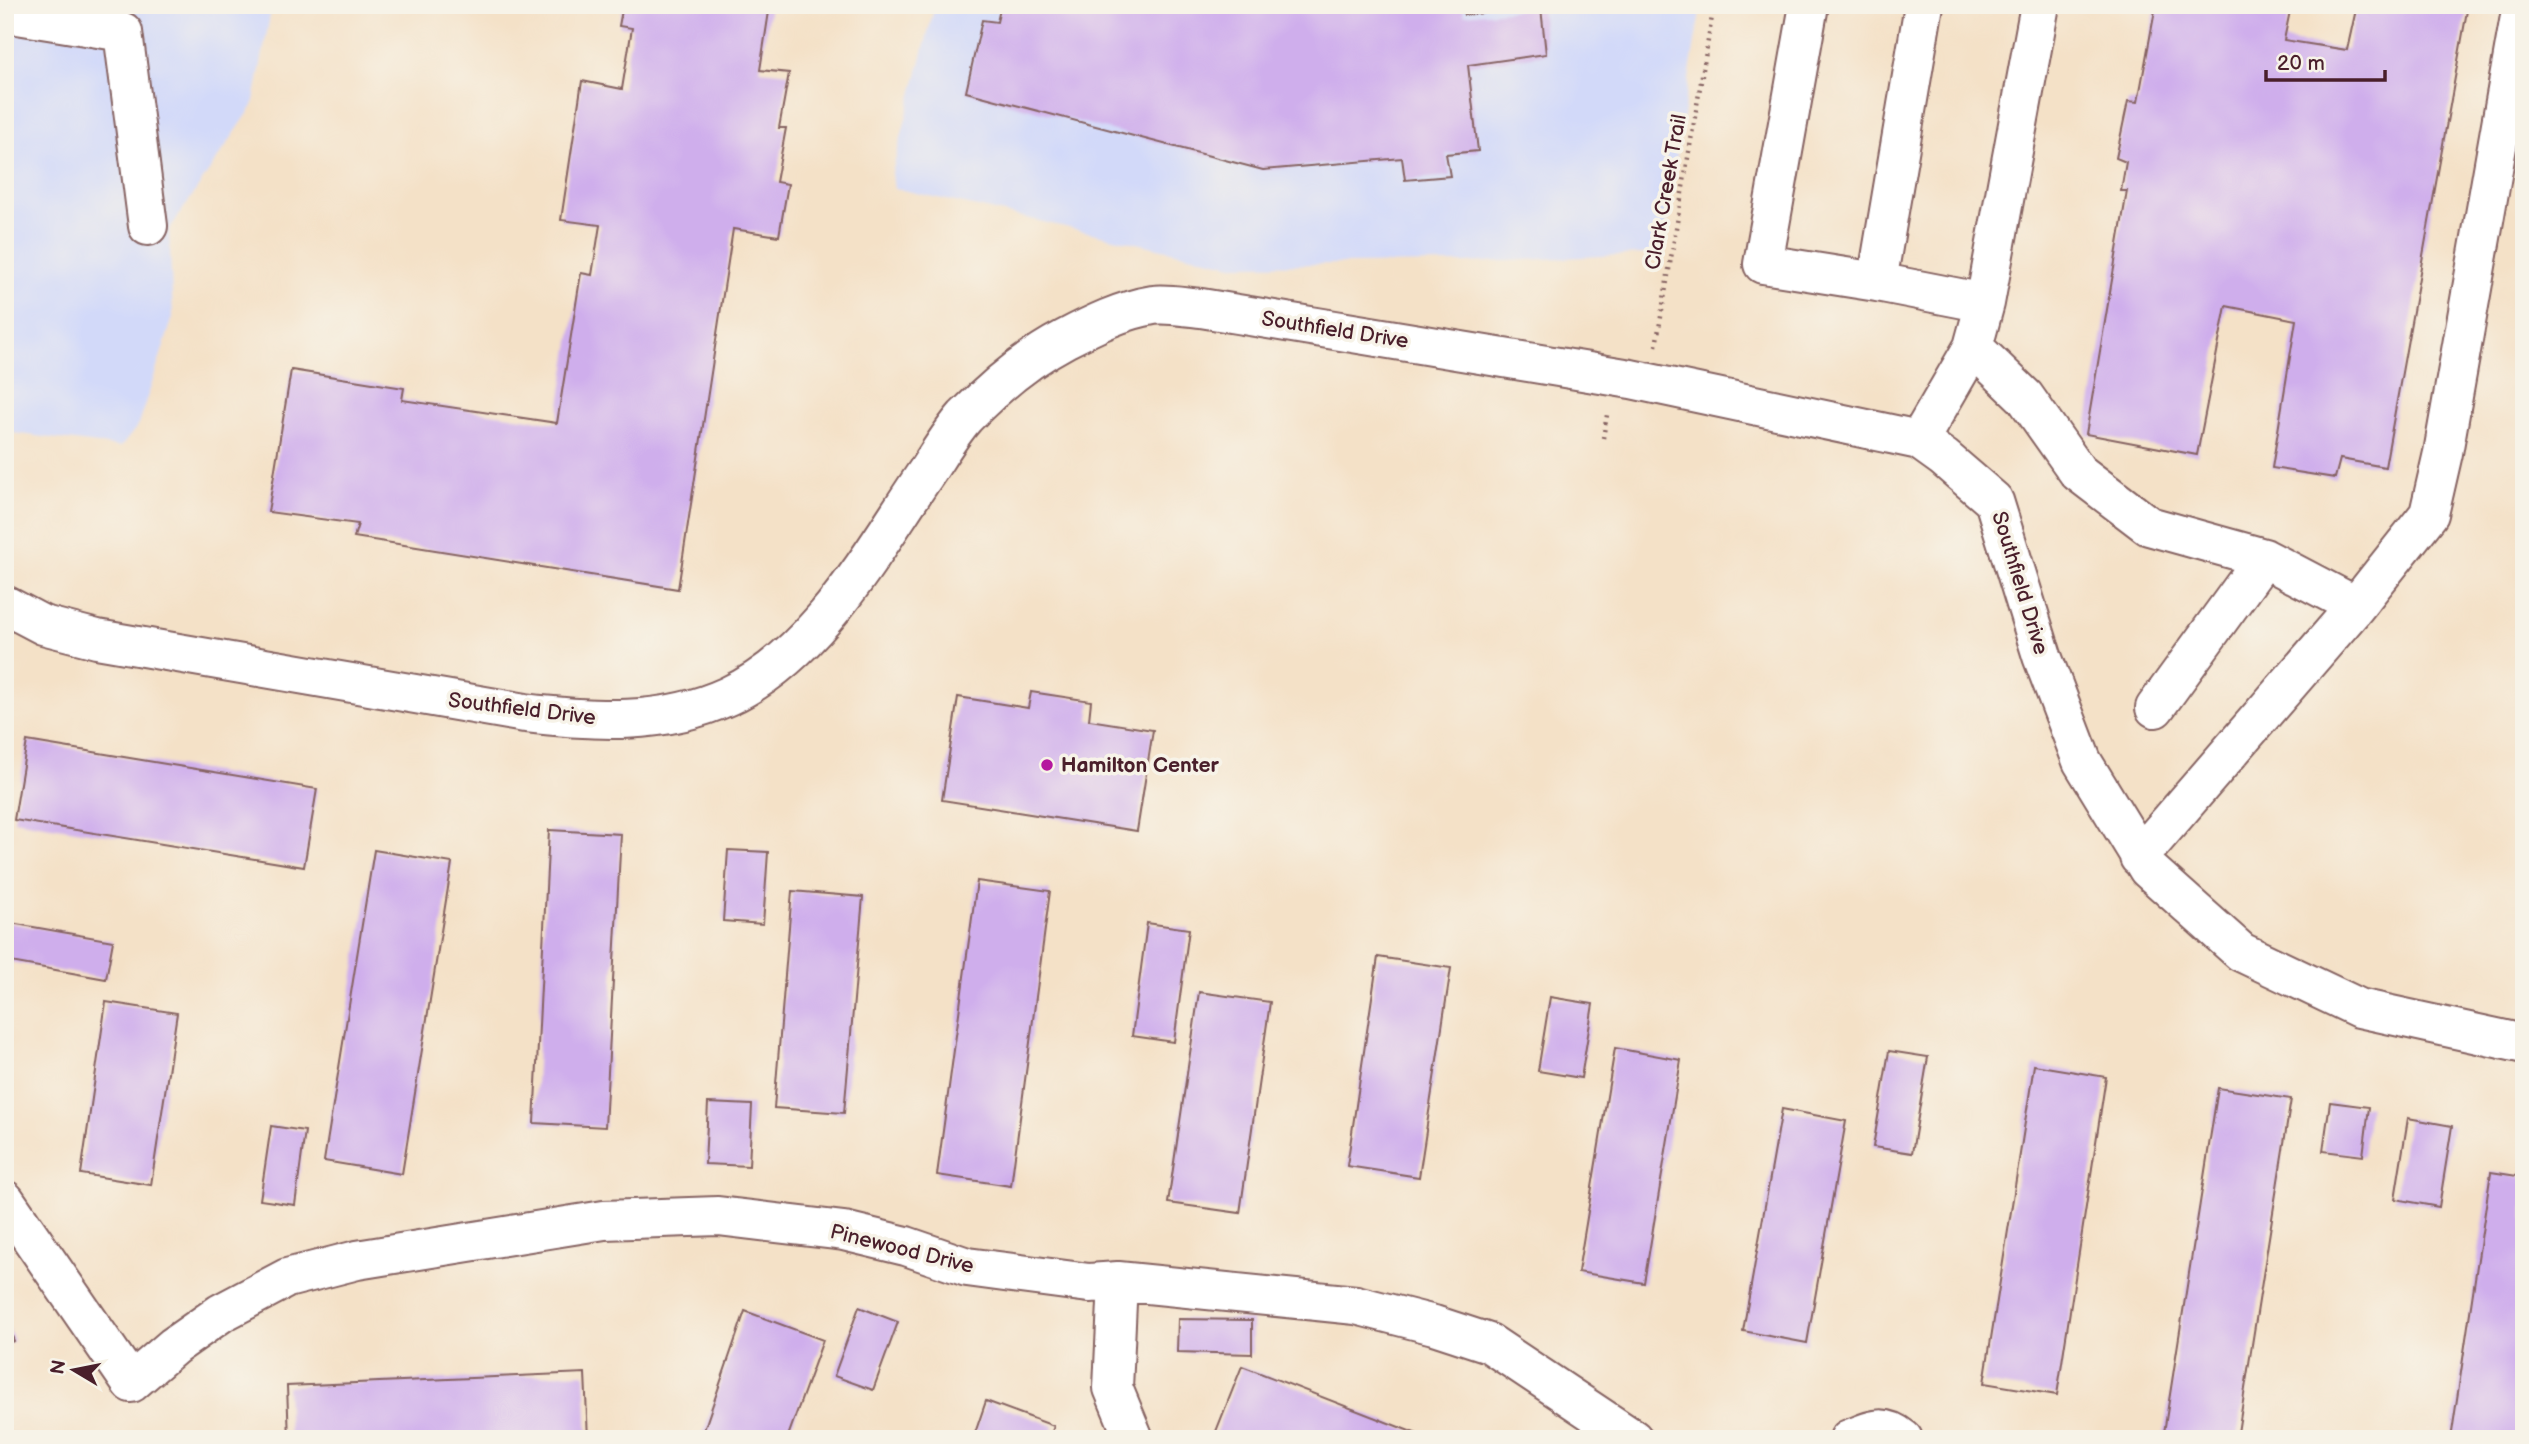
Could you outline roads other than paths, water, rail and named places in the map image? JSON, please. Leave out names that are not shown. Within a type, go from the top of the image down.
[{"type":"street","points":[[1809,5],[1763,264],[1985,303]]},
{"type":"street","points":[[1877,282],[1924,5]]},
{"type":"street","points":[[1919,440],[1973,347],[1985,303],[2040,5]]},
{"type":"street","points":[[2139,857],[2356,606],[2429,514],[2443,453],[2522,5]]},
{"type":"street","points":[[5,13],[123,32],[148,226]]},
{"type":"street","name":"Southfield Drive","points":[[5,606],[43,625],[97,639],[525,713],[600,720],[641,719],[686,711],[728,696],[770,671],[800,646],[842,595],[964,419],[1009,374],[1049,348],[1099,321],[1154,305],[1201,308],[1631,379],[1919,440],[1944,458],[1994,501],[2042,656],[2082,761],[2148,869],[2241,952],[2358,1008],[2524,1044]]},
{"type":"street","points":[[1973,347],[2025,397],[2078,472],[2150,526],[2264,558],[2356,606]]},
{"type":"street","points":[[2155,708],[2264,558]]},
{"type":"street","name":"Pinewood Drive","points":[[5,1200],[131,1382],[174,1346],[221,1314],[287,1278],[357,1260],[604,1220],[718,1216],[832,1229],[906,1246],[967,1268],[1089,1283],[1118,1281],[1356,1305],[1434,1325],[1489,1343],[1633,1439]]},
{"type":"street","points":[[1118,1281],[1113,1388],[1134,1439]]},
{"type":"street","points":[[1849,1439],[1880,1428],[1892,1430],[1903,1439]]},
{"type":"place","name":"Hamilton Center","points":[[1047,765]]}]
